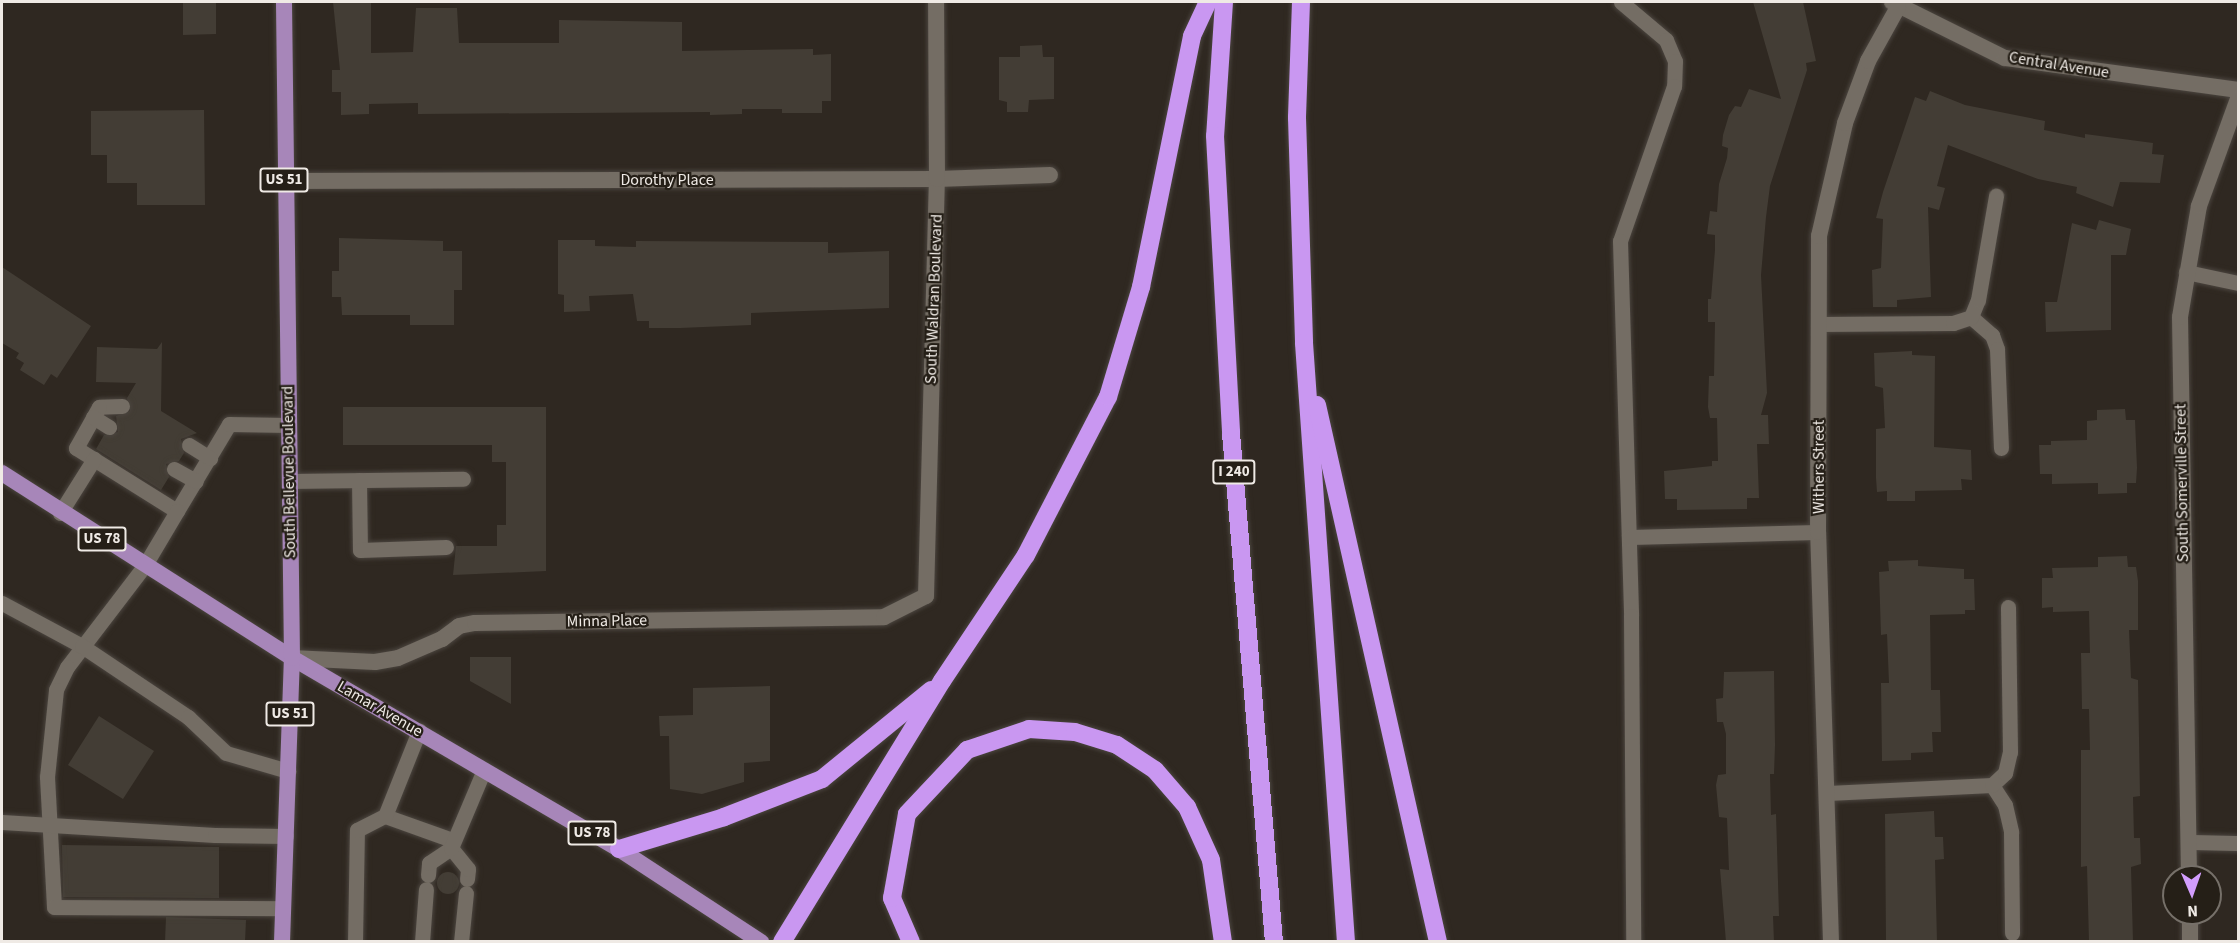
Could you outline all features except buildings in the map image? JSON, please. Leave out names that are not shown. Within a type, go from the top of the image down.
[{"type":"highway","points":[[782,942],[942,681],[1026,555],[1108,397],[1141,287],[1192,36],[1208,2]]},
{"type":"highway","name":"I 240","points":[[1224,2],[1215,148],[1231,433],[1274,942]]},
{"type":"highway","points":[[1301,2],[1297,118],[1304,344],[1346,942]]},
{"type":"highway","points":[[1304,344],[1438,942]]},
{"type":"highway","points":[[619,849],[724,817],[822,779],[942,681]]},
{"type":"highway","points":[[911,942],[892,898],[907,814],[967,750],[1029,729],[1075,732],[1117,745],[1155,770],[1187,807],[1211,860],[1223,942]]},
{"type":"main road","name":"South Bellevue Boulevard","points":[[282,942],[292,658],[284,181],[284,2]]},
{"type":"main road","name":"Lamar Avenue","points":[[2,473],[60,513],[292,658],[619,849],[761,942]]},
{"type":"street","name":"South Waldran Boulevard","points":[[926,596],[937,179],[936,2]]},
{"type":"street","name":"Central Avenue","points":[[1895,4],[2006,58],[2238,90]]},
{"type":"street","name":"Withers Street","points":[[1830,942],[1828,793],[1818,532],[1819,236],[1845,123],[1868,61],[1895,4]]},
{"type":"street","name":"South Somerville Street","points":[[2189,865],[2180,317],[2199,206],[2238,99]]},
{"type":"street","name":"Dorothy Place","points":[[284,181],[937,179],[1050,175]]},
{"type":"street","name":"Minna Place","points":[[292,658],[375,662],[398,658],[442,639],[459,626],[475,623],[884,617],[926,596]]},
{"type":"street","points":[[2190,925],[2190,942]]},
{"type":"lane","points":[[1621,2],[1666,40],[1675,61],[1674,86],[1620,240],[1629,537],[1633,942]]},
{"type":"lane","points":[[1971,317],[1978,300],[1996,196]]},
{"type":"lane","points":[[2186,272],[2238,283]]},
{"type":"lane","points":[[1819,324],[1953,322],[1971,317]]},
{"type":"lane","points":[[1971,317],[1992,335],[1997,349],[2001,448]]},
{"type":"lane","points":[[122,406],[99,407],[76,448],[177,511]]},
{"type":"lane","points":[[93,417],[109,427]]},
{"type":"lane","points":[[284,908],[54,907],[47,827],[47,777],[56,690],[82,646],[144,565],[229,424],[288,425]]},
{"type":"lane","points":[[189,445],[210,458]]},
{"type":"lane","points":[[60,513],[94,459]]},
{"type":"lane","points":[[174,469],[196,482]]},
{"type":"lane","points":[[289,481],[463,479]]},
{"type":"lane","points":[[358,480],[360,550],[446,547]]},
{"type":"lane","points":[[1629,537],[1818,532]]},
{"type":"lane","points":[[2,603],[82,646],[188,717],[226,753],[288,771]]},
{"type":"lane","points":[[1828,793],[1992,785],[2005,773],[2010,752],[2008,607]]},
{"type":"lane","points":[[355,942],[357,830],[385,816],[419,731]]},
{"type":"lane","points":[[422,942],[429,863],[452,844],[484,770]]},
{"type":"lane","points":[[1992,785],[2005,805],[2011,832],[2012,933]]},
{"type":"lane","points":[[385,816],[452,844],[468,869],[461,942]]},
{"type":"lane","points":[[2,822],[47,827],[286,836]]},
{"type":"lane","points":[[2188,843],[2238,843]]}]
